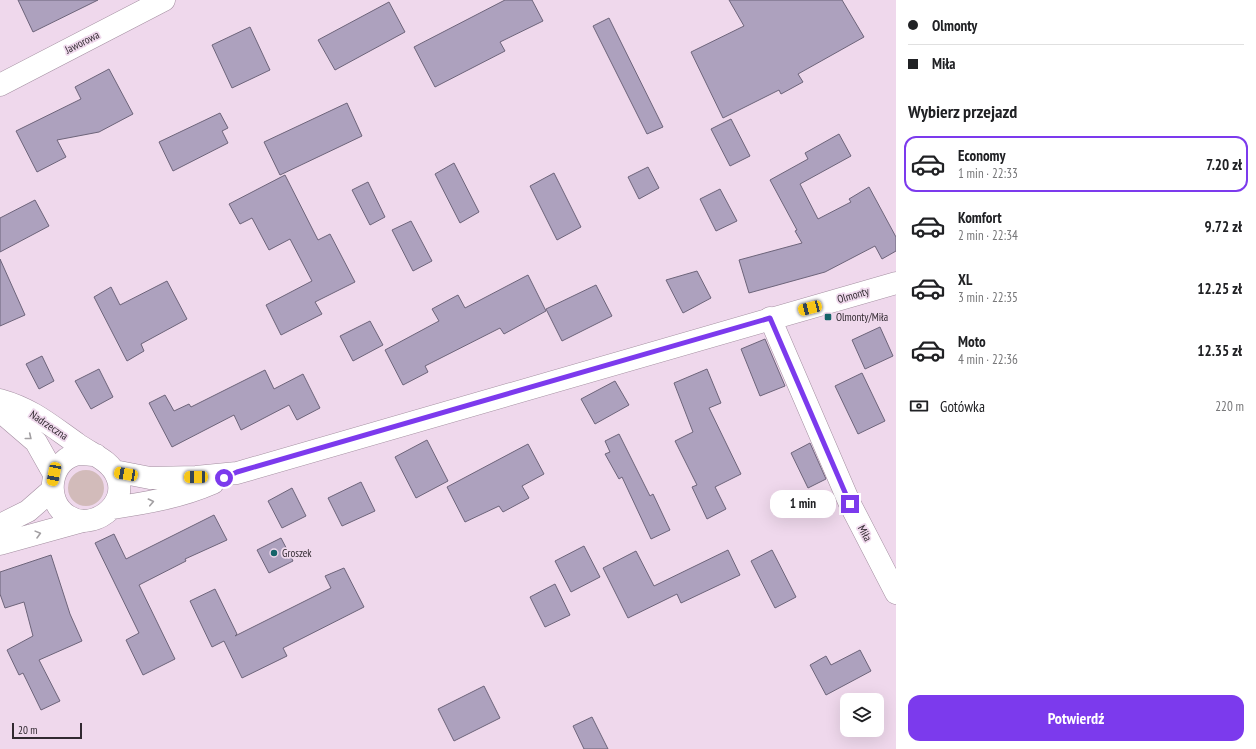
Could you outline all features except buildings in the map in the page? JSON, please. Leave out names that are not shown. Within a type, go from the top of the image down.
[{"type":"street","name":"Jaworowa","points":[[0,85],[164,0]]},
{"type":"street","name":"Olmonty","points":[[114,471],[150,478],[196,477],[237,472],[896,283]]},
{"type":"street","name":"Miła","points":[[770,318],[850,504],[896,593]]},
{"type":"street","name":"Nadrzeczna","points":[[0,400],[27,410],[53,425],[76,444],[96,456]]},
{"type":"street","points":[[0,411],[36,442],[53,482],[56,505],[68,516],[83,521]]},
{"type":"street","points":[[0,525],[28,511],[53,482],[65,461],[79,454],[96,456],[109,464],[118,478],[119,494],[112,508],[99,518],[0,544]]},
{"type":"street","points":[[112,508],[150,503],[198,490],[237,472]]},
{"type":"shaded area","points":[[86,470],[96,473],[101,478],[104,488],[101,498],[96,503],[86,506],[76,503],[71,498],[68,488],[71,478],[76,473]]},
{"type":"place","name":"Olmonty/Miła","points":[[828,317]]},
{"type":"place","name":"Groszek","points":[[274,553]]},
{"type":"route","points":[[224,478],[237,472],[770,318],[850,504]]}]
